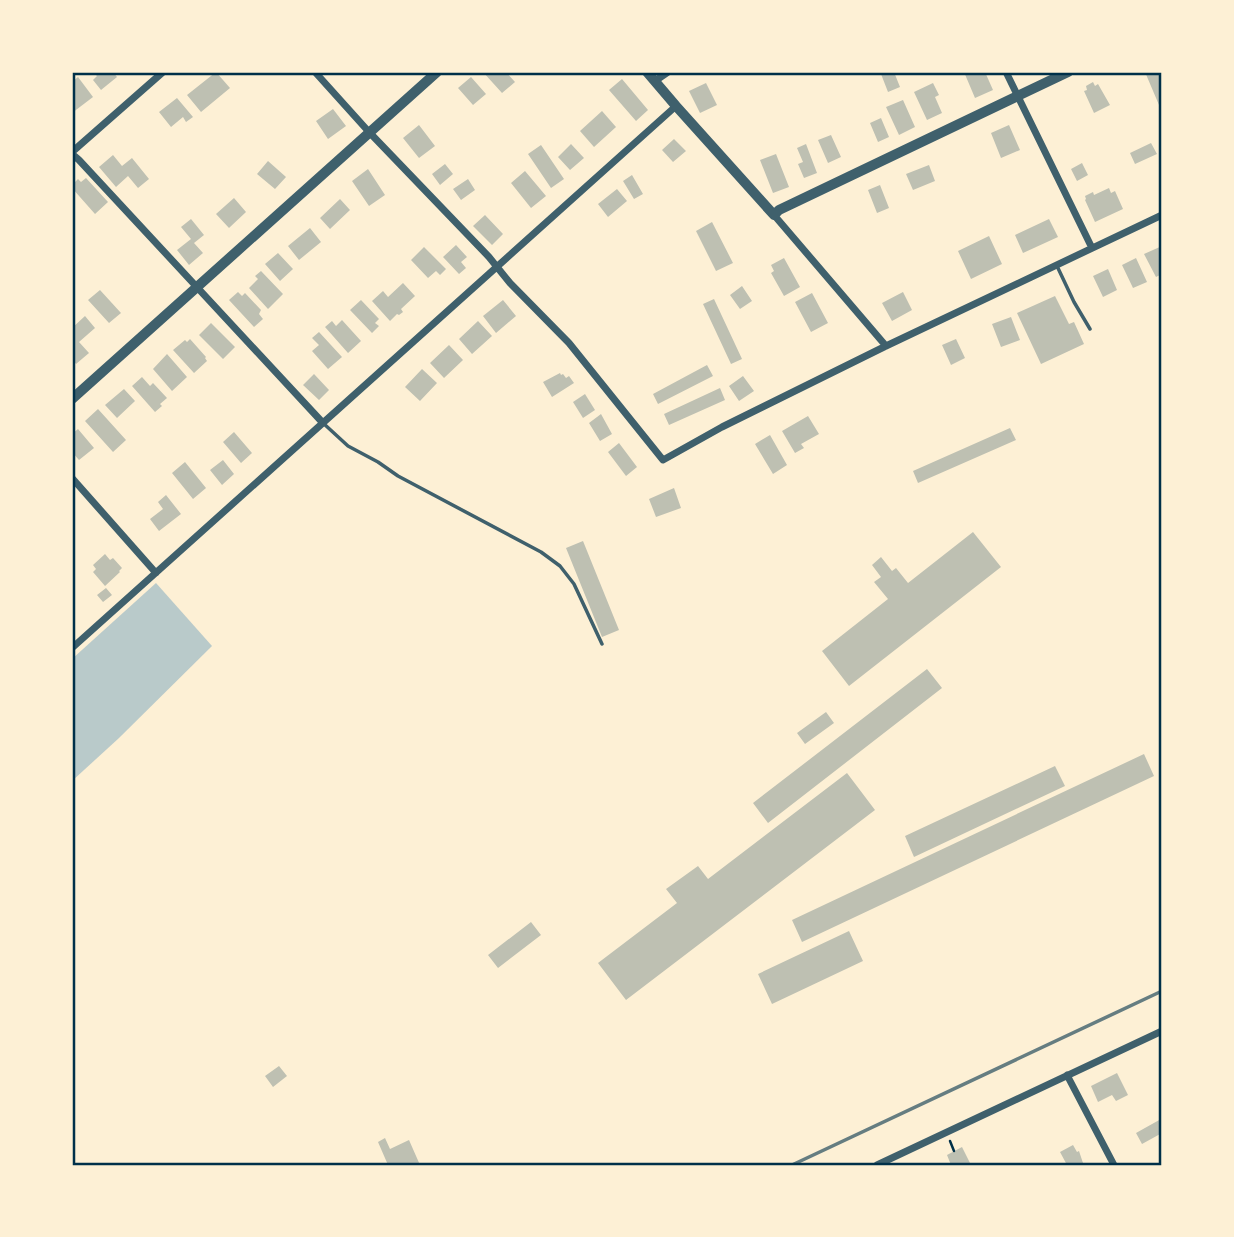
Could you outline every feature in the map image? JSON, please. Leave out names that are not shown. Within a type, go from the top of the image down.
[{"type":"street","points":[[163,72],[72,153],[323,423]]},
{"type":"street","points":[[315,72],[569,343],[663,460],[722,427],[886,346],[1162,215]]},
{"type":"street","points":[[72,399],[437,72]]},
{"type":"street","points":[[647,72],[886,346]]},
{"type":"street","points":[[655,81],[668,72]]},
{"type":"street","points":[[1006,72],[1092,248]]},
{"type":"street","points":[[774,215],[779,210],[1068,72]]},
{"type":"street","points":[[72,648],[676,106]]},
{"type":"street","points":[[72,478],[156,573]]},
{"type":"street","points":[[877,1165],[1162,1031]]},
{"type":"street","points":[[1067,1075],[1114,1165]]},
{"type":"street","points":[[896,1156],[900,1165]]},
{"type":"lane","points":[[1057,265],[1090,329]]},
{"type":"lane","points":[[323,423],[348,446],[398,476],[541,552],[560,566],[574,584],[602,644]]},
{"type":"shaded area","points":[[156,583],[212,646],[72,781],[72,659]]},
{"type":"building","points":[[93,72],[113,72],[117,77],[101,90],[93,80],[97,76]]},
{"type":"building","points":[[216,72],[230,88],[201,112],[187,95]]},
{"type":"building","points":[[483,72],[506,72],[515,82],[502,93]]},
{"type":"building","points":[[894,72],[900,87],[888,92],[881,74]]},
{"type":"building","points":[[964,72],[985,72],[993,90],[975,98]]},
{"type":"building","points":[[1145,72],[1162,72],[1162,104],[1159,105]]},
{"type":"building","points":[[78,77],[93,97],[72,113],[72,82]]},
{"type":"building","points":[[471,77],[486,94],[473,105],[458,88]]},
{"type":"building","points":[[622,79],[648,110],[636,121],[609,90]]},
{"type":"building","points":[[1093,82],[1095,86],[1098,84],[1110,105],[1094,113],[1084,91],[1087,90],[1086,86]]},
{"type":"building","points":[[706,83],[717,105],[700,113],[689,91]]},
{"type":"building","points":[[933,83],[939,95],[935,97],[942,113],[927,120],[914,92]]},
{"type":"building","points":[[177,98],[193,117],[186,122],[183,117],[171,127],[159,112]]},
{"type":"building","points":[[903,100],[915,127],[899,135],[886,107]]},
{"type":"building","points":[[333,109],[346,126],[328,139],[316,121]]},
{"type":"building","points":[[602,111],[616,127],[594,147],[580,131]]},
{"type":"building","points":[[881,118],[889,137],[878,142],[870,123]]},
{"type":"building","points":[[419,125],[435,146],[419,158],[403,138]]},
{"type":"building","points":[[1009,125],[1020,150],[1001,158],[991,133]]},
{"type":"building","points":[[831,135],[841,157],[828,163],[818,140]]},
{"type":"building","points":[[674,139],[686,151],[673,162],[662,150]]},
{"type":"building","points":[[1151,143],[1157,154],[1135,164],[1130,153]]},
{"type":"building","points":[[571,144],[584,158],[570,170],[558,157]]},
{"type":"building","points":[[806,144],[817,173],[804,178],[798,164],[803,162],[797,148]]},
{"type":"building","points":[[541,145],[564,179],[551,188],[528,154]]},
{"type":"building","points":[[776,154],[789,187],[773,193],[760,160]]},
{"type":"building","points":[[113,155],[122,166],[132,158],[149,179],[138,188],[128,176],[116,187],[99,167]]},
{"type":"building","points":[[268,161],[286,177],[275,189],[257,174]]},
{"type":"building","points":[[1082,163],[1088,175],[1077,181],[1071,169]]},
{"type":"building","points":[[445,164],[453,174],[440,185],[432,174]]},
{"type":"building","points":[[929,165],[935,181],[913,190],[906,174]]},
{"type":"building","points":[[368,169],[385,195],[369,206],[352,181]]},
{"type":"building","points":[[525,171],[546,196],[531,208],[511,183]]},
{"type":"building","points":[[632,175],[643,194],[634,199],[623,181]]},
{"type":"building","points":[[86,178],[108,202],[95,214],[72,188],[78,179],[81,182]]},
{"type":"building","points":[[468,179],[475,190],[461,200],[453,189]]},
{"type":"building","points":[[880,185],[889,208],[877,213],[868,190]]},
{"type":"building","points":[[1109,188],[1111,193],[1115,191],[1123,209],[1095,222],[1085,196]]},
{"type":"building","points":[[617,189],[627,201],[608,217],[598,204]]},
{"type":"building","points":[[234,198],[246,212],[229,228],[216,214]]},
{"type":"building","points":[[340,199],[350,210],[330,229],[320,218]]},
{"type":"building","points":[[485,215],[503,234],[492,245],[473,226]]},
{"type":"building","points":[[191,219],[204,235],[194,243],[203,253],[189,265],[177,250],[191,239],[181,227]]},
{"type":"building","points":[[1049,219],[1058,237],[1023,253],[1015,235]]},
{"type":"building","points":[[712,222],[733,263],[716,271],[696,231]]},
{"type":"building","points":[[310,228],[321,242],[299,260],[288,246]]},
{"type":"building","points":[[989,236],[1002,264],[971,279],[958,251]]},
{"type":"building","points":[[456,245],[467,257],[461,262],[466,268],[459,274],[443,257]]},
{"type":"building","points":[[1162,246],[1162,274],[1156,277],[1144,254]]},
{"type":"building","points":[[424,247],[446,269],[440,275],[436,271],[428,278],[411,260]]},
{"type":"building","points":[[278,253],[293,269],[280,281],[265,264]]},
{"type":"building","points":[[784,258],[800,287],[784,296],[771,273],[774,271],[771,265]]},
{"type":"building","points":[[1136,258],[1147,282],[1133,288],[1122,265]]},
{"type":"building","points":[[1108,269],[1117,290],[1103,297],[1093,276]]},
{"type":"building","points":[[261,271],[283,294],[268,309],[249,288],[258,279],[255,276]]},
{"type":"building","points":[[403,283],[415,296],[401,309],[403,312],[390,321],[372,301],[383,291],[388,297]]},
{"type":"building","points":[[742,286],[752,301],[740,309],[730,295]]},
{"type":"building","points":[[100,290],[121,313],[109,323],[88,300]]},
{"type":"building","points":[[238,292],[242,296],[245,293],[261,310],[259,314],[263,319],[254,327],[229,300]]},
{"type":"building","points":[[903,292],[912,310],[892,321],[882,303]]},
{"type":"building","points":[[812,293],[828,323],[811,332],[795,302]]},
{"type":"building","points":[[1055,296],[1069,324],[1074,322],[1084,344],[1041,364],[1017,313]]},
{"type":"building","points":[[714,299],[742,359],[731,364],[703,304]]},
{"type":"building","points":[[361,300],[379,319],[375,323],[379,326],[372,333],[350,310]]},
{"type":"building","points":[[503,300],[516,316],[496,333],[483,316]]},
{"type":"building","points":[[85,316],[95,328],[79,342],[89,353],[76,364],[72,359],[72,328]]},
{"type":"building","points":[[1011,317],[1020,340],[1001,347],[992,324]]},
{"type":"building","points":[[342,320],[361,341],[348,353],[325,327],[332,321],[336,326]]},
{"type":"building","points":[[478,321],[492,336],[472,354],[459,339]]},
{"type":"building","points":[[211,323],[235,347],[223,359],[199,335]]},
{"type":"building","points":[[319,332],[342,357],[328,369],[312,351],[319,345],[312,338]]},
{"type":"building","points":[[190,339],[207,361],[194,373],[173,350]]},
{"type":"building","points":[[956,339],[965,358],[951,365],[942,345]]},
{"type":"building","points":[[449,345],[463,360],[444,378],[430,363]]},
{"type":"building","points":[[167,354],[187,377],[172,391],[153,369]]},
{"type":"building","points":[[707,365],[713,376],[658,404],[653,394]]},
{"type":"building","points":[[422,369],[437,383],[420,401],[405,387]]},
{"type":"building","points":[[560,373],[566,378],[569,376],[574,383],[552,397],[543,382]]},
{"type":"building","points":[[314,374],[329,390],[319,400],[303,385]]},
{"type":"building","points":[[743,376],[754,391],[739,401],[729,386]]},
{"type":"building","points":[[142,377],[150,386],[153,383],[167,398],[155,412],[132,386]]},
{"type":"building","points":[[720,388],[725,400],[669,425],[664,414]]},
{"type":"building","points":[[124,389],[135,401],[117,418],[105,405]]},
{"type":"building","points":[[585,394],[595,410],[583,418],[573,402]]},
{"type":"building","points":[[98,409],[126,440],[113,452],[85,421]]},
{"type":"building","points":[[601,414],[612,434],[600,441],[589,423]]},
{"type":"building","points":[[808,416],[819,434],[801,444],[804,448],[795,453],[782,431]]},
{"type":"building","points":[[1010,428],[1016,440],[918,483],[913,471]]},
{"type":"building","points":[[78,429],[94,448],[79,460],[72,452],[72,434]]},
{"type":"building","points":[[234,432],[252,453],[241,463],[223,442]]},
{"type":"building","points":[[770,435],[787,465],[773,474],[755,444]]},
{"type":"building","points":[[619,443],[637,467],[626,476],[608,452]]},
{"type":"building","points":[[223,460],[234,474],[222,485],[210,470]]},
{"type":"building","points":[[185,462],[206,488],[193,499],[172,473]]},
{"type":"building","points":[[674,488],[681,508],[656,517],[649,499]]},
{"type":"building","points":[[166,495],[181,514],[159,531],[150,519],[163,509],[158,502]]},
{"type":"building","points":[[973,532],[1001,567],[849,686],[822,651],[888,599],[874,582],[881,577],[872,565],[881,557],[892,571],[896,568],[908,583]]},
{"type":"building","points":[[583,541],[619,630],[602,637],[566,548]]},
{"type":"building","points":[[105,554],[122,568],[105,586],[93,572],[96,569],[93,565]]},
{"type":"building","points":[[106,588],[112,595],[103,602],[97,595]]},
{"type":"building","points":[[927,669],[942,688],[768,823],[753,803]]},
{"type":"building","points":[[826,712],[834,723],[805,744],[797,733]]},
{"type":"building","points":[[1144,754],[1154,776],[802,942],[792,920]]},
{"type":"building","points":[[1055,766],[1065,786],[914,857],[905,836]]},
{"type":"building","points":[[847,773],[875,810],[626,1000],[598,963],[677,903],[666,889],[698,866],[708,879]]},
{"type":"building","points":[[531,922],[541,935],[498,968],[488,955]]},
{"type":"building","points":[[849,931],[863,961],[772,1004],[758,974]]},
{"type":"building","points":[[279,1066],[287,1076],[273,1087],[265,1076]]},
{"type":"building","points":[[1117,1073],[1128,1095],[1116,1101],[1112,1095],[1098,1102],[1091,1086]]},
{"type":"building","points":[[1161,1119],[1162,1133],[1142,1144],[1136,1133]]},
{"type":"building","points":[[385,1138],[390,1149],[409,1140],[420,1165],[388,1165],[378,1142]]},
{"type":"building","points":[[1073,1145],[1077,1152],[1079,1151],[1083,1163],[1067,1165],[1060,1152]]},
{"type":"building","points":[[962,1147],[971,1165],[951,1165],[947,1155]]},
{"type":"railway","points":[[792,1165],[1162,991]]}]
